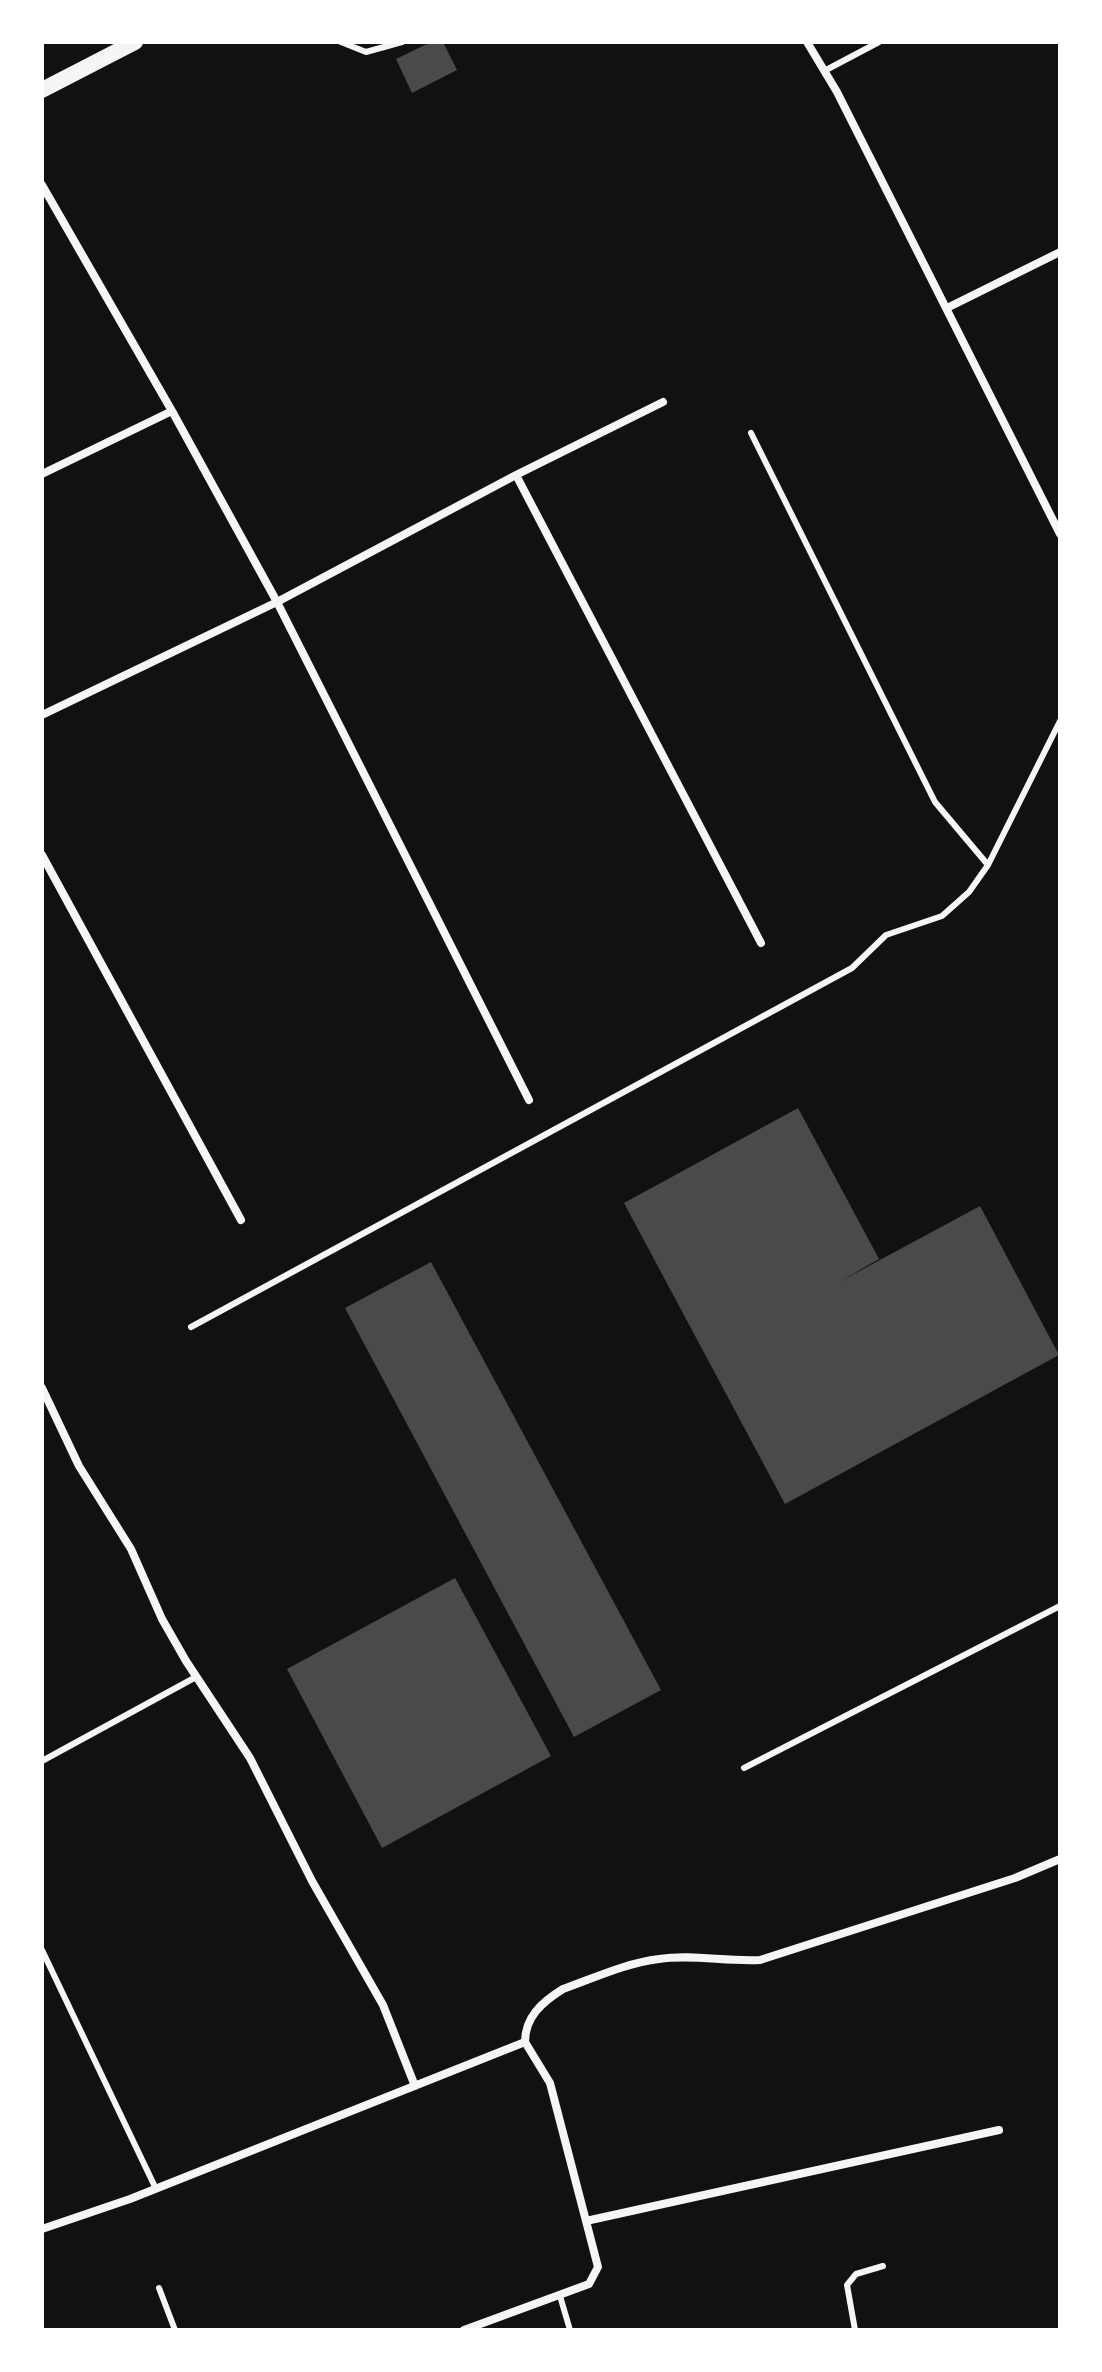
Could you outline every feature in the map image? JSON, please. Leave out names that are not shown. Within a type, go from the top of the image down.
[{"type":"main road","points":[[42,90],[135,42]]},
{"type":"street","points":[[807,42],[826,70],[1060,534]]},
{"type":"street","points":[[42,185],[277,602],[529,1100]]},
{"type":"street","points":[[947,308],[1060,252]]},
{"type":"street","points":[[42,715],[277,602],[516,475],[663,402]]},
{"type":"street","points":[[42,474],[172,411]]},
{"type":"street","points":[[516,475],[761,943]]},
{"type":"street","points":[[42,855],[241,1220]]},
{"type":"street","points":[[42,1388],[79,1466],[131,1549],[162,1619],[250,1758],[312,1881],[383,2005],[415,2086]]},
{"type":"street","points":[[464,2330],[589,2284],[598,2267],[550,2083],[525,2042],[525,2030],[533,2014],[549,1998],[563,1989],[658,1959],[760,1960],[1003,1882],[1060,1859]]},
{"type":"street","points":[[42,2229],[156,2189],[525,2042]]},
{"type":"street","points":[[586,2221],[999,2130]]},
{"type":"lane","points":[[341,42],[366,52],[402,42]]},
{"type":"lane","points":[[826,70],[879,42]]},
{"type":"lane","points":[[751,433],[935,802],[988,865]]},
{"type":"lane","points":[[191,1327],[852,968],[886,935],[942,916],[969,892],[988,865],[1060,721]]},
{"type":"lane","points":[[744,1768],[1060,1606]]},
{"type":"lane","points":[[42,1761],[196,1677]]},
{"type":"lane","points":[[42,1950],[156,2189]]},
{"type":"lane","points":[[855,2330],[847,2285],[856,2274],[883,2266]]},
{"type":"lane","points":[[159,2288],[175,2330]]},
{"type":"lane","points":[[560,2296],[570,2330]]},
{"type":"building","points":[[431,42],[443,42],[457,70],[412,93],[396,59]]},
{"type":"building","points":[[798,1108],[879,1259],[839,1282],[980,1206],[1059,1355],[785,1504],[624,1203]]},
{"type":"building","points":[[431,1262],[661,1690],[574,1737],[345,1308]]},
{"type":"building","points":[[455,1578],[551,1756],[382,1848],[287,1669]]}]
